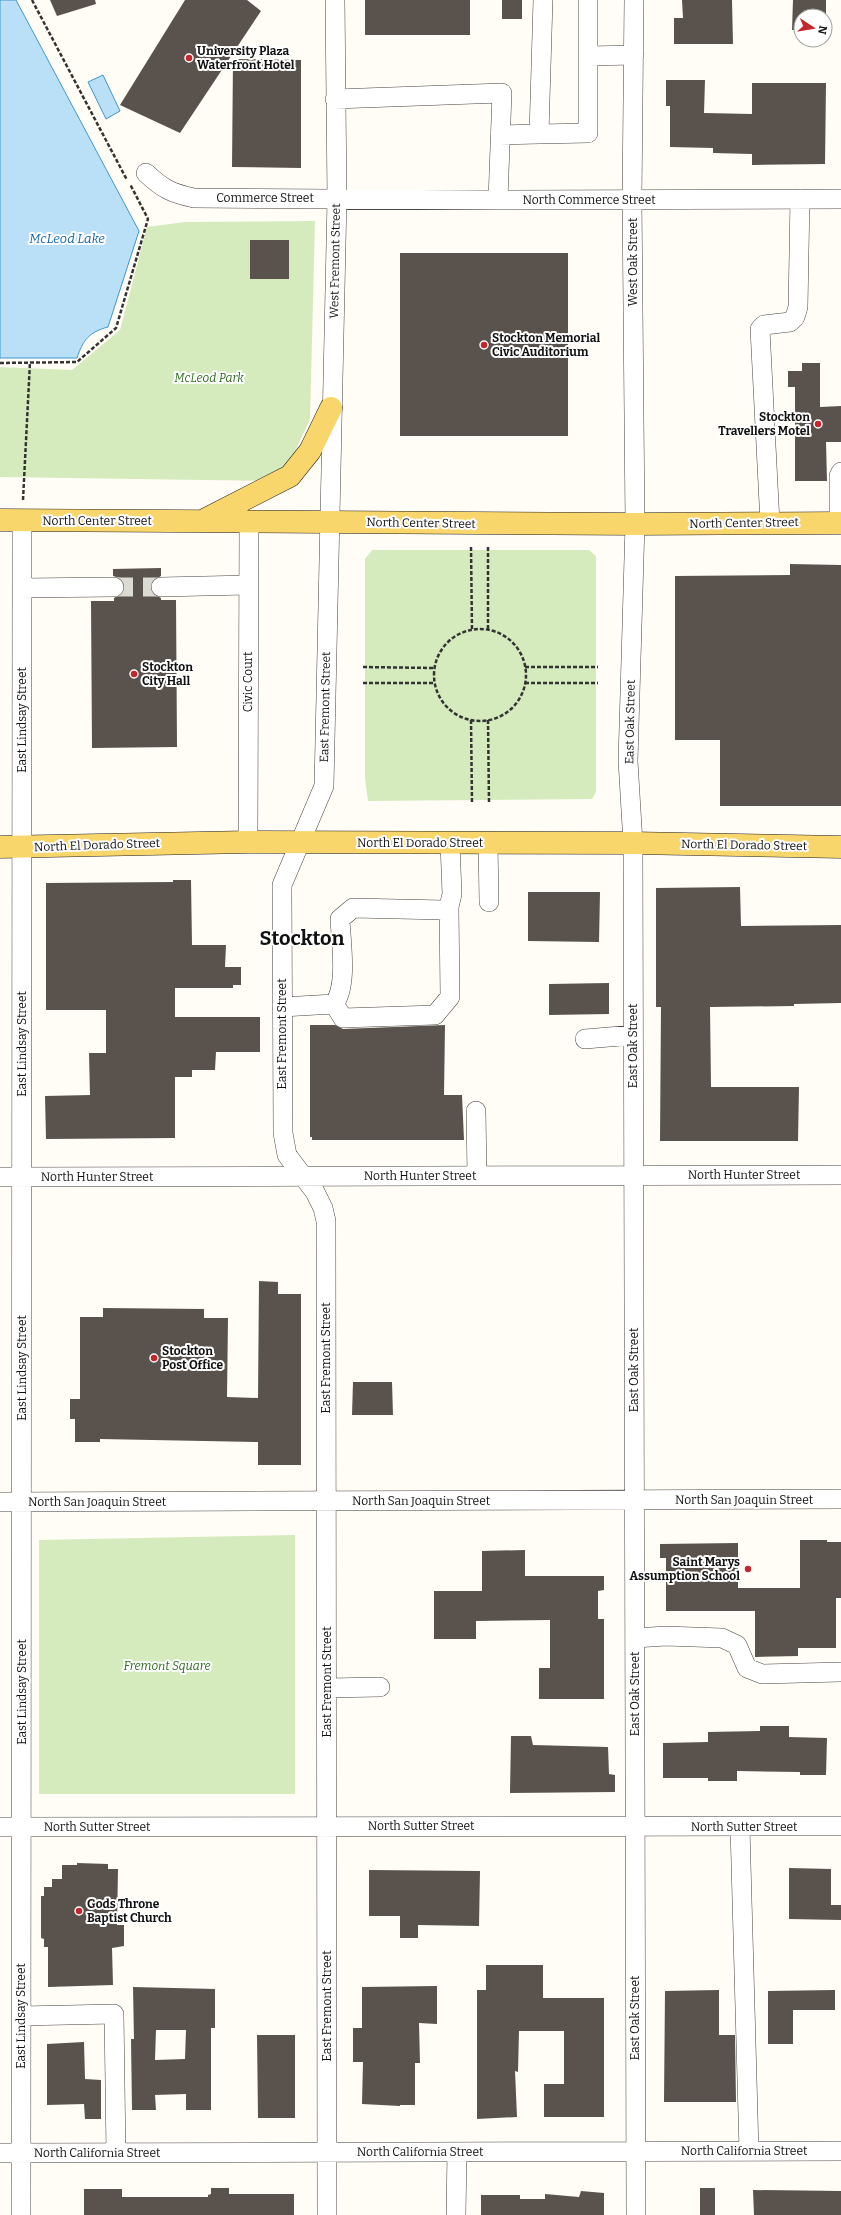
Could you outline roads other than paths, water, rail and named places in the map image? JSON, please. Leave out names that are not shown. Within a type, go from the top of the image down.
[{"type":"main road","points":[[200,521],[290,476],[310,451],[331,408]]},
{"type":"main road","name":"North Center Street","points":[[0,520],[635,524],[840,523]]},
{"type":"main road","name":"North El Dorado Street","points":[[0,847],[301,842],[633,843],[841,847]]},
{"type":"street","points":[[329,0],[335,0]]},
{"type":"street","name":"West Fremont Street","points":[[328,522],[337,199],[335,0]]},
{"type":"street","points":[[539,134],[543,0]]},
{"type":"street","points":[[500,135],[588,133],[588,0]]},
{"type":"street","name":"West Oak Street","points":[[634,0],[632,199],[635,524]]},
{"type":"street","points":[[589,56],[634,55]]},
{"type":"street","points":[[336,99],[502,93],[498,200]]},
{"type":"street","name":"Commerce Street","points":[[146,173],[160,187],[174,194],[194,198],[337,199]]},
{"type":"street","name":"North Commerce Street","points":[[337,199],[841,199]]},
{"type":"street","points":[[770,523],[760,329],[764,325],[790,322],[798,307],[800,199]]},
{"type":"street","points":[[840,523],[839,476],[841,472]]},
{"type":"street","name":"East Lindsay Street","points":[[21,2215],[22,520]]},
{"type":"street","name":"Civic Court","points":[[248,842],[249,522]]},
{"type":"street","name":"East Fremont Street","points":[[327,2215],[326,1221],[323,1208],[305,1176],[287,1155],[282,1134],[282,885],[324,786],[328,522]]},
{"type":"street","name":"East Oak Street","points":[[635,524],[628,761],[633,843],[636,2215]]},
{"type":"street","points":[[161,586],[248,585]]},
{"type":"street","points":[[22,588],[114,587]]},
{"type":"street","points":[[334,1004],[343,1018],[434,1014],[450,997],[448,907],[452,894],[450,843]]},
{"type":"street","points":[[488,843],[489,902]]},
{"type":"street","points":[[282,1007],[334,1004],[339,998],[342,986],[340,919],[352,908],[444,910],[448,907]]},
{"type":"street","points":[[585,1039],[633,1035]]},
{"type":"street","points":[[476,1111],[477,1176]]},
{"type":"street","name":"North Hunter Street","points":[[0,1177],[841,1175]]},
{"type":"street","name":"North San Joaquin Street","points":[[0,1502],[635,1501],[841,1499]]},
{"type":"street","points":[[635,1638],[666,1636],[722,1638],[737,1645],[747,1668],[762,1674],[841,1672]]},
{"type":"street","points":[[327,1688],[380,1687]]},
{"type":"street","name":"North Sutter Street","points":[[0,1827],[841,1826]]},
{"type":"street","points":[[740,1827],[749,2151]]},
{"type":"street","points":[[21,2016],[114,2014],[116,2153]]},
{"type":"street","name":"North California Street","points":[[0,2153],[841,2151]]},
{"type":"street","points":[[456,2215],[457,2152]]},
{"type":"water","name":"McLeod Lake","points":[[0,0],[16,0],[139,231],[108,327],[91,334],[84,342],[77,358],[0,358]]},
{"type":"water","points":[[103,75],[120,111],[106,119],[88,82]]},
{"type":"tunnel","points":[[114,587],[161,587]]},
{"type":"place","name":"University Plaza Waterfront Hotel","points":[[189,58]]},
{"type":"place","name":"Stockton Memorial Civic Auditorium","points":[[484,345]]},
{"type":"place","name":"Stockton Travellers Motel","points":[[818,424]]},
{"type":"place","name":"Stockton City Hall","points":[[134,674]]},
{"type":"place","name":"Stockton Post Office","points":[[154,1358]]},
{"type":"place","name":"Saint Marys Assumption School","points":[[748,1569]]},
{"type":"place","name":"Gods Throne Baptist Church","points":[[79,1911]]},
{"type":"district","name":"Stockton","points":[[302,938]]},
{"type":"park label","name":"McLeod Park","points":[[209,378]]},
{"type":"park label","name":"Fremont Square","points":[[167,1666]]}]
